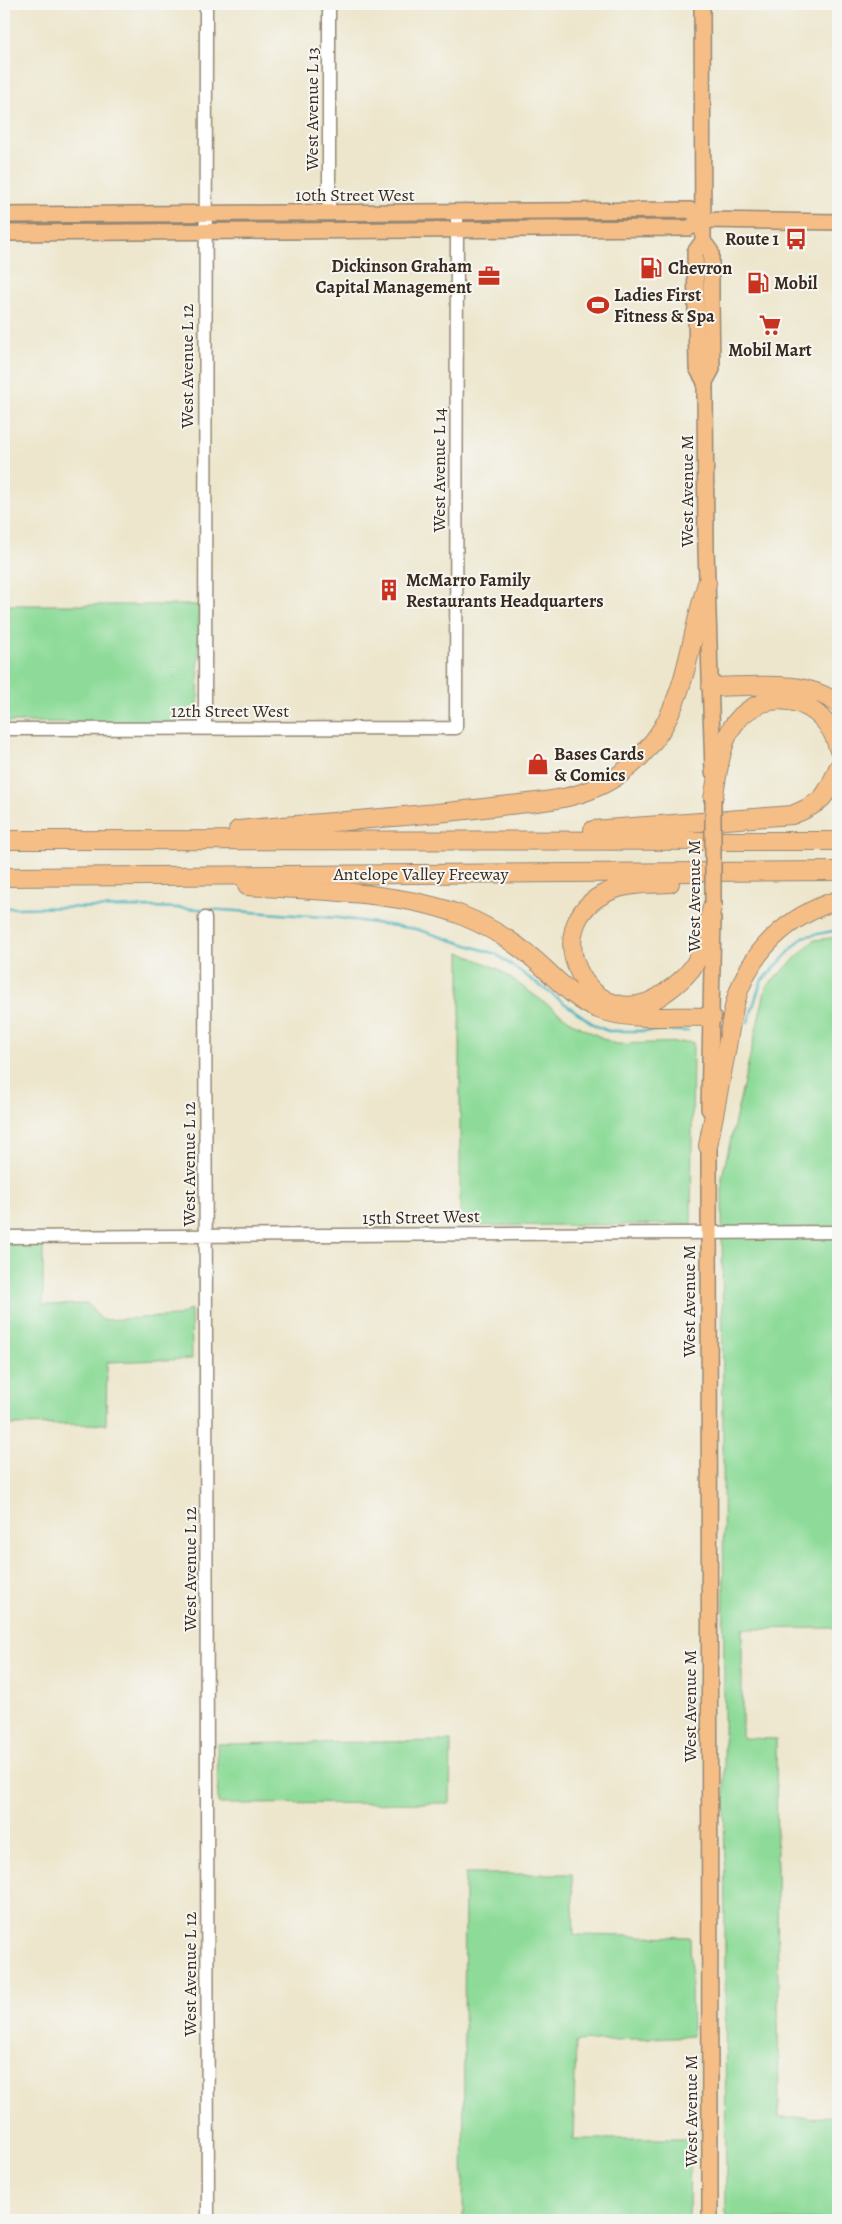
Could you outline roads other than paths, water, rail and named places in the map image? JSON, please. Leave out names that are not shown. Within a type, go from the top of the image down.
[{"type":"highway","points":[[126,840],[346,820],[448,813],[557,798],[596,788],[610,781],[634,763],[663,726],[682,683],[698,611],[707,583]]},
{"type":"highway","points":[[712,687],[787,687],[812,691],[838,704]]},
{"type":"highway","points":[[713,799],[726,738],[735,722],[749,710],[765,702],[786,700],[811,708],[829,724],[836,737],[838,748]]},
{"type":"highway","points":[[450,840],[792,815],[816,805],[830,790],[838,768]]},
{"type":"highway","name":"Antelope Valley Freeway","points":[[4,840],[838,841]]},
{"type":"highway","points":[[713,904],[696,963],[673,987],[661,996],[648,1002],[622,1005],[597,995],[580,977],[572,955],[572,940],[575,927],[579,917],[593,901],[610,891],[630,886],[838,872]]},
{"type":"highway","name":"Antelope Valley Freeway","points":[[4,877],[838,872]]},
{"type":"highway","points":[[200,876],[232,884],[400,899],[432,906],[483,925],[510,941],[582,1000],[597,1009],[616,1014],[712,1017]]},
{"type":"highway","points":[[708,1146],[735,1003],[751,964],[770,940],[793,920],[838,900]]},
{"type":"main road","name":"West Avenue M","points":[[702,4],[703,241],[710,252],[712,302],[712,369],[705,382],[707,583],[712,687],[713,799],[712,1017],[708,1146],[710,2220]]},
{"type":"main road","name":"10th Street West","points":[[4,215],[690,210],[703,220]]},
{"type":"main road","name":"10th Street West","points":[[4,233],[689,228],[703,220],[838,222]]},
{"type":"street","name":"West Avenue L 12","points":[[205,728],[206,4]]},
{"type":"street","name":"West Avenue L 13","points":[[329,4],[329,214]]},
{"type":"street","name":"West Avenue L 14","points":[[456,728],[457,213]]},
{"type":"street","name":"12th Street West","points":[[4,729],[456,728]]},
{"type":"street","name":"West Avenue L 12","points":[[205,918],[208,2220]]},
{"type":"street","name":"15th Street West","points":[[4,1237],[838,1232]]},
{"type":"waterway","points":[[4,908],[155,907],[221,910],[339,918],[416,929],[496,954],[596,1026],[608,1031],[688,1031]]},
{"type":"waterway","points":[[748,1022],[761,982],[803,937],[838,930]]},
{"type":"place","name":"Route 1","points":[[796,239]]},
{"type":"place","name":"Chevron","points":[[651,268]]},
{"type":"place","name":"Dickinson Graham Capital Management","points":[[489,276]]},
{"type":"place","name":"Mobil","points":[[758,283]]},
{"type":"place","name":"Ladies First Fitness & Spa","points":[[598,305]]},
{"type":"place","name":"Mobil Mart","points":[[770,325]]},
{"type":"place","name":"McMarro Family Restaurants Headquarters","points":[[389,590]]},
{"type":"place","name":"Bases Cards & Comics","points":[[538,764]]}]
